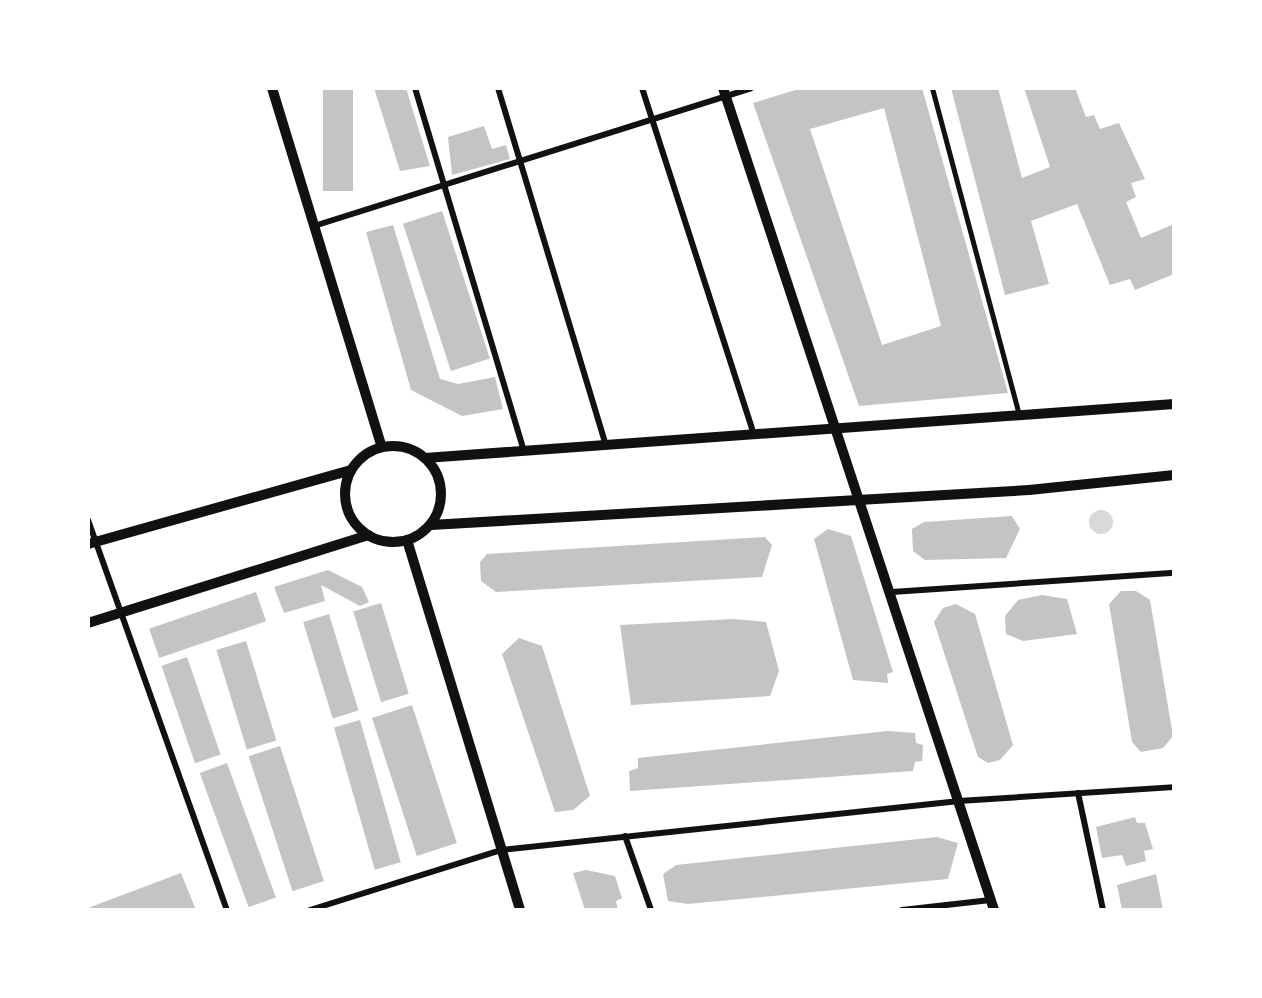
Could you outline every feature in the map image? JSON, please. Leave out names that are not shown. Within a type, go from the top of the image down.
[{"type":"street","points":[[272,88],[382,447]]},
{"type":"street","points":[[415,88],[524,452]]},
{"type":"street","points":[[498,88],[605,442]]},
{"type":"street","points":[[642,88],[753,432]]},
{"type":"street","points":[[314,226],[652,120],[724,92],[743,88]]},
{"type":"street","points":[[724,92],[751,88]]},
{"type":"street","points":[[932,88],[1019,414]]},
{"type":"street","points":[[724,92],[862,501],[992,904],[902,909]]},
{"type":"street","points":[[425,458],[524,452],[605,442],[1173,404]]},
{"type":"street","points":[[93,543],[351,470],[382,447],[412,449],[425,458],[441,490],[430,525]]},
{"type":"street","points":[[351,470],[345,499],[352,519],[368,535]]},
{"type":"street","points":[[88,623],[368,535],[407,540],[430,525],[862,501],[1173,475]]},
{"type":"street","points":[[88,520],[93,543],[227,909]]},
{"type":"street","points":[[407,540],[520,909]]},
{"type":"street","points":[[892,592],[1173,573]]},
{"type":"street","points":[[310,909],[501,850],[959,801],[1173,786]]},
{"type":"street","points":[[1078,793],[1103,909]]},
{"type":"street","points":[[625,836],[651,909]]},
{"type":"shaded area","points":[[1101,510],[1106,511],[1112,517],[1112,527],[1106,533],[1101,534],[1096,533],[1090,527],[1089,522],[1090,517],[1096,511]]},
{"type":"building","points":[[323,88],[353,88],[353,191],[323,191]]},
{"type":"building","points":[[374,88],[406,88],[430,166],[400,171]]},
{"type":"building","points":[[802,88],[922,88],[1008,393],[859,406],[753,103]],"holes":[[[884,108],[941,326],[882,345],[810,129]]]},
{"type":"building","points":[[951,88],[998,88],[1022,178],[1050,167],[1024,88],[1075,88],[1086,117],[1094,115],[1100,129],[1119,123],[1145,179],[1131,183],[1136,197],[1126,202],[1141,238],[1174,224],[1174,274],[1135,290],[1130,279],[1110,285],[1077,204],[1031,221],[1049,284],[1005,295]]},
{"type":"building","points":[[484,126],[492,149],[506,145],[510,159],[452,175],[448,137]]},
{"type":"building","points":[[442,211],[490,358],[451,371],[403,224]]},
{"type":"building","points":[[393,225],[440,379],[458,384],[495,377],[503,409],[462,416],[411,390],[366,232]]},
{"type":"building","points":[[1012,516],[1020,529],[1006,558],[925,560],[913,551],[912,529],[924,522]]},
{"type":"building","points":[[828,529],[851,536],[893,672],[887,674],[888,683],[853,680],[814,539]]},
{"type":"building","points":[[765,537],[772,545],[762,577],[496,592],[481,581],[480,562],[487,554]]},
{"type":"building","points":[[328,570],[362,587],[369,602],[360,606],[321,585],[325,601],[284,613],[274,587]]},
{"type":"building","points":[[1121,591],[1136,591],[1150,600],[1173,736],[1163,748],[1141,752],[1132,742],[1109,604]]},
{"type":"building","points":[[256,592],[266,621],[159,658],[149,629]]},
{"type":"building","points":[[1042,595],[1067,599],[1077,634],[1023,641],[1006,634],[1005,616],[1018,600]]},
{"type":"building","points":[[381,603],[409,694],[381,702],[353,611]]},
{"type":"building","points":[[956,604],[975,614],[1013,745],[1000,760],[988,763],[978,757],[934,622],[943,608]]},
{"type":"building","points":[[329,614],[359,711],[333,718],[303,622]]},
{"type":"building","points":[[733,619],[766,622],[779,671],[770,696],[631,705],[620,625]]},
{"type":"building","points":[[519,638],[542,646],[590,796],[573,810],[555,812],[502,654]]},
{"type":"building","points":[[246,641],[276,740],[247,750],[216,650]]},
{"type":"building","points":[[187,657],[221,754],[195,763],[161,666]]},
{"type":"building","points":[[412,705],[457,843],[417,856],[372,718]]},
{"type":"building","points":[[360,720],[401,862],[375,870],[334,727]]},
{"type":"building","points":[[888,731],[915,733],[916,743],[923,745],[922,761],[915,762],[913,771],[630,791],[629,771],[638,768],[638,758]]},
{"type":"building","points":[[280,746],[324,881],[292,891],[249,756]]},
{"type":"building","points":[[227,763],[276,897],[249,907],[200,773]]},
{"type":"building","points":[[1135,817],[1137,823],[1145,823],[1153,849],[1144,851],[1146,861],[1126,866],[1122,855],[1102,858],[1096,827]]},
{"type":"building","points":[[937,837],[958,843],[948,879],[688,904],[668,901],[663,874],[676,865]]},
{"type":"building","points":[[586,870],[615,876],[622,898],[616,901],[618,910],[585,910],[573,873]]},
{"type":"building","points":[[181,873],[196,910],[88,910],[88,908]]},
{"type":"building","points":[[1156,874],[1163,910],[1122,910],[1117,885]]}]
